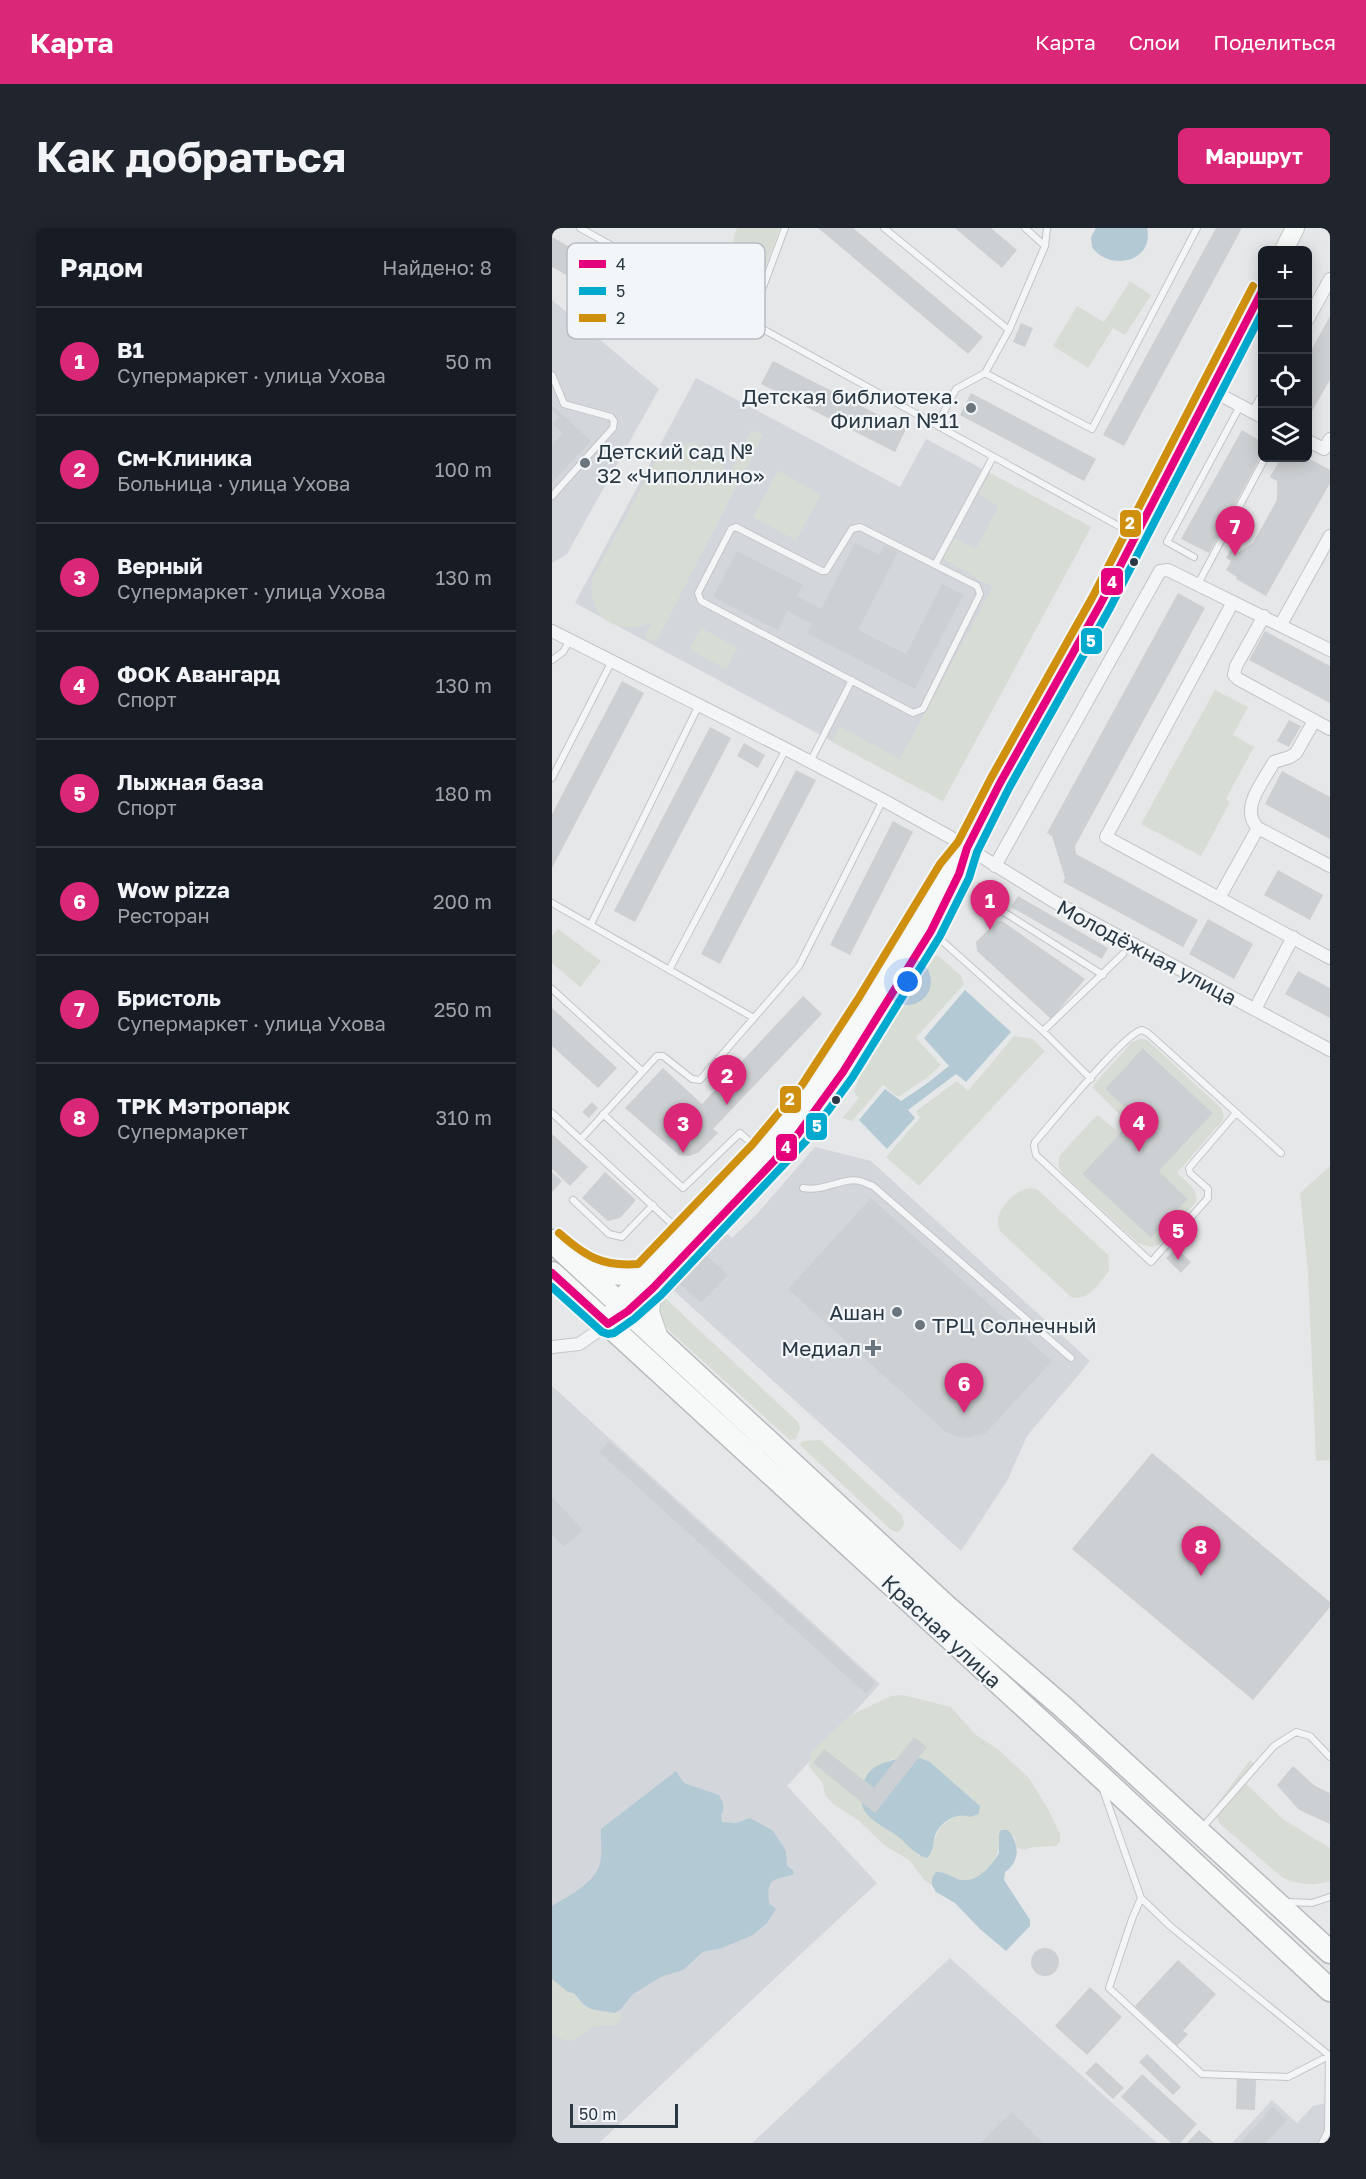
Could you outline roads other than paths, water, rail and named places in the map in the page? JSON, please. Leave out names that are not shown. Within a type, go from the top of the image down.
[{"type":"highway","name":"Красная улица","points":[[552,1241],[947,1607],[1063,1707],[1330,1952]]},
{"type":"highway","name":"Красная улица","points":[[552,1274],[1097,1773],[1330,1990]]},
{"type":"street","points":[[1286,246],[1295,228]]},
{"type":"street","points":[[1312,312],[1330,279]]},
{"type":"street","points":[[552,1347],[579,1344],[608,1324],[648,1281],[798,1134],[843,1072],[931,931],[959,874],[967,848],[1000,783],[1063,673],[1258,300]]},
{"type":"street","points":[[1211,390],[1258,414]]},
{"type":"street","points":[[1312,442],[1328,447]]},
{"type":"street","points":[[1281,624],[1330,536]]},
{"type":"street","points":[[995,866],[1160,571],[1168,570],[1330,650]]},
{"type":"street","points":[[1233,602],[1106,835],[1108,839],[1330,958]]},
{"type":"street","points":[[1264,616],[1236,666],[1234,675],[1330,729]]},
{"type":"street","name":"Молодёжная улица","points":[[552,631],[786,748],[883,800],[1053,901],[1330,1050]]},
{"type":"street","points":[[1314,721],[1296,753],[1274,762],[1250,805],[1252,822],[1258,828],[1330,866]]},
{"type":"street","points":[[1219,898],[1258,828]]},
{"type":"street","points":[[660,1340],[650,1312],[648,1281],[683,1234],[785,1122],[828,1065],[949,869],[967,848]]},
{"type":"street","points":[[1254,1010],[1293,937]]},
{"type":"street","points":[[572,1259],[598,1274],[626,1276],[648,1281]]},
{"type":"lane","points":[[580,228],[607,243]]},
{"type":"lane","points":[[765,282],[785,228]]},
{"type":"lane","points":[[884,228],[1009,330]]},
{"type":"lane","points":[[1024,228],[1046,246]]},
{"type":"lane","points":[[937,425],[956,390],[985,373],[1009,330],[1046,246],[1047,228]]},
{"type":"lane","points":[[985,373],[1092,429],[1197,228]]},
{"type":"lane","points":[[765,330],[1135,535]]},
{"type":"lane","points":[[552,375],[564,404],[611,417],[614,423],[613,428],[552,496]]},
{"type":"lane","points":[[1194,557],[1167,542],[1240,405]]},
{"type":"lane","points":[[935,565],[993,457]]},
{"type":"lane","points":[[1198,584],[1263,462]]},
{"type":"lane","points":[[736,527],[822,571],[828,570],[852,529],[858,527],[935,565],[976,586],[980,594],[922,710],[913,713],[701,601],[698,593],[731,529],[736,527]]},
{"type":"lane","points":[[552,660],[562,652],[570,640]]},
{"type":"lane","points":[[552,778],[612,661]]},
{"type":"lane","points":[[810,762],[852,681]]},
{"type":"lane","points":[[591,924],[699,705]]},
{"type":"lane","points":[[669,970],[786,748]]},
{"type":"lane","points":[[581,1139],[642,1071],[660,1055],[692,1079],[700,1080],[799,966],[883,800]]},
{"type":"lane","points":[[552,903],[754,1018]]},
{"type":"lane","points":[[988,903],[1102,975]]},
{"type":"lane","points":[[931,931],[1042,1031],[1090,1078]]},
{"type":"lane","points":[[1042,1031],[1123,954]]},
{"type":"lane","points":[[552,989],[642,1071]]},
{"type":"lane","points":[[1236,1113],[1189,1168],[1190,1173],[1208,1189],[1208,1198],[1151,1262],[1036,1155],[1034,1149],[1035,1142],[1090,1078],[1131,1035],[1142,1030],[1148,1034],[1236,1113],[1281,1154]]},
{"type":"lane","points":[[552,1113],[683,1234]]},
{"type":"lane","points":[[603,1114],[683,1188],[740,1133],[760,1152]]},
{"type":"lane","points":[[803,1188],[822,1189],[849,1180],[873,1186],[1071,1358]]},
{"type":"lane","points":[[573,1200],[609,1234],[622,1237],[652,1205]]},
{"type":"lane","points":[[1198,1832],[1274,1746],[1296,1732],[1310,1736],[1330,1757]]},
{"type":"lane","points":[[1097,1773],[1141,1898],[1170,1926],[1329,2056]]},
{"type":"lane","points":[[1275,1902],[1312,1903],[1330,1897]]},
{"type":"lane","points":[[1141,1898],[1109,1988],[1202,2074],[1288,2077],[1329,2056]]},
{"type":"lane","points":[[1322,2143],[1328,2131],[1329,2056]]},
{"type":"water","points":[[1096,228],[1147,228],[1148,240],[1138,256],[1129,260],[1109,259],[1100,255],[1092,247],[1091,237]]},
{"type":"water","points":[[965,990],[1011,1032],[966,1082],[956,1074],[908,1110],[915,1118],[887,1149],[859,1120],[885,1089],[901,1101],[949,1066],[924,1038]]},
{"type":"water","points":[[906,1757],[920,1758],[930,1762],[980,1806],[979,1814],[970,1817],[956,1816],[943,1823],[937,1831],[932,1851],[927,1858],[918,1854],[875,1821],[862,1805],[862,1789],[865,1778],[871,1770],[883,1763]]},
{"type":"water","points":[[676,1771],[684,1783],[719,1795],[723,1805],[722,1822],[736,1823],[750,1818],[772,1830],[786,1851],[787,1866],[793,1870],[794,1874],[771,1883],[768,1894],[769,1903],[776,1909],[767,1923],[753,1935],[722,1948],[703,1952],[683,1970],[661,1977],[633,1994],[615,2013],[591,2009],[584,2005],[574,1993],[568,1992],[552,1979],[552,1906],[593,1877],[600,1863],[601,1829]]},
{"type":"water","points":[[1001,1830],[1008,1830],[1012,1835],[1017,1852],[1010,1868],[1005,1872],[1004,1880],[1030,1920],[1030,1926],[1006,1951],[955,1903],[936,1892],[932,1885],[932,1878],[936,1872],[969,1880],[984,1872],[999,1853]]},
{"type":"place","name":"Детская библиотека. Филиал №11","points":[[971,408]]},
{"type":"place","name":"Детский сад № 32 «Чиполлино»","points":[[585,463]]},
{"type":"place","name":"Бристоль","points":[[1235,556]]},
{"type":"place","name":"В1","points":[[990,930]]},
{"type":"place","name":"См-Клиника","points":[[727,1105]]},
{"type":"place","name":"ФОК Авангард","points":[[1139,1152]]},
{"type":"place","name":"Верный","points":[[683,1153]]},
{"type":"place","name":"Лыжная база","points":[[1178,1260]]},
{"type":"place","name":"Ашан","points":[[897,1312]]},
{"type":"place","name":"ТРЦ Солнечный","points":[[920,1325]]},
{"type":"place","name":"Медиал","points":[[873,1348]]},
{"type":"place","name":"Wow pizza","points":[[964,1413]]},
{"type":"place","name":"ТРК Мэтропарк","points":[[1201,1576]]}]
